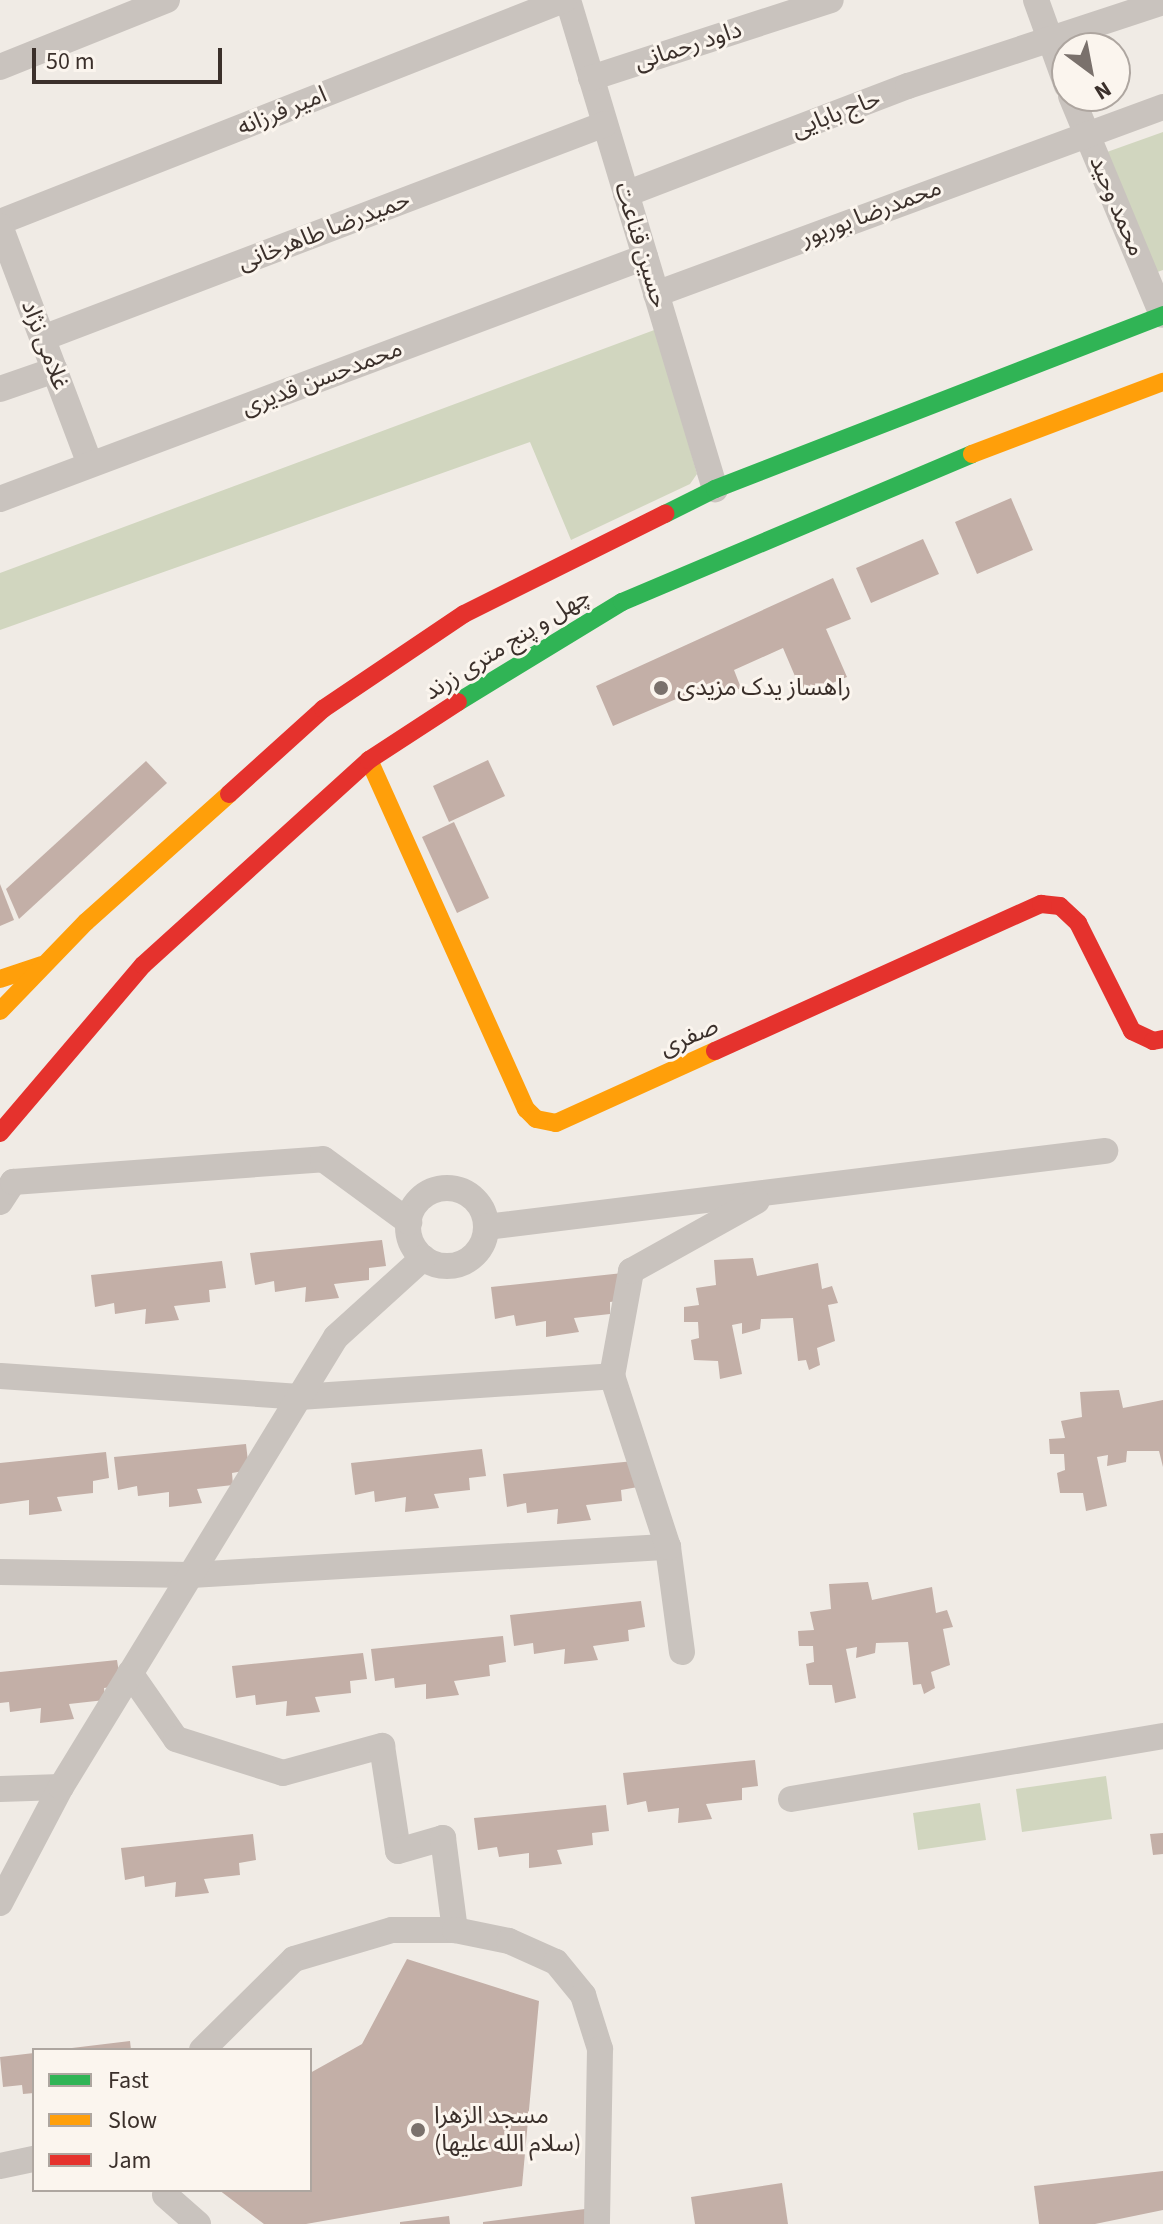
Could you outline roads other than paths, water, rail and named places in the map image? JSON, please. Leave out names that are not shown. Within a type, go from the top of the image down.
[{"type":"main road","name":"چهل و پنج متری زرند","points":[[0,1011],[42,965],[323,709],[464,614],[715,489],[1163,315]]},
{"type":"main road","name":"چهل و پنج متری زرند","points":[[0,1133],[53,1065],[143,965],[369,760],[622,602],[912,477],[1163,382]]},
{"type":"main road","name":"صفری","points":[[369,760],[526,1109],[536,1119],[556,1123],[1041,904],[1060,906],[1078,923],[1132,1031],[1153,1041],[1163,1039]]},
{"type":"main road","points":[[0,979],[42,965]]},
{"type":"main road","points":[[0,1103],[53,1065]]},
{"type":"street","points":[[0,67],[167,0]]},
{"type":"street","name":"حسین قناعت","points":[[566,0],[715,489]]},
{"type":"street","name":"امیر فرزانه","points":[[2,234],[566,0]]},
{"type":"street","name":"داود رحمانی","points":[[591,78],[831,0]]},
{"type":"street","points":[[1036,0],[1051,49]]},
{"type":"street","name":"حاج بابایی","points":[[626,194],[1046,38],[1163,2]]},
{"type":"street","name":"محمدرضا بوربور","points":[[656,294],[1086,132],[1163,107]]},
{"type":"street","name":"محمد وحید","points":[[1078,112],[1163,315]]},
{"type":"street","name":"حمیدرضا طاهرخانی","points":[[43,338],[605,124]]},
{"type":"street","name":"غلامی نژاد","points":[[2,234],[90,464]]},
{"type":"street","name":"محمدحسن قدیری","points":[[0,499],[645,257]]},
{"type":"street","points":[[0,389],[55,370]]},
{"type":"street","points":[[486,1227],[769,1195],[1105,1151]]},
{"type":"street","points":[[0,1202],[13,1182],[323,1159],[409,1222]]},
{"type":"street","points":[[445,1188],[471,1196],[486,1227],[479,1250],[460,1264],[435,1264],[423,1258],[414,1248],[409,1222],[421,1199],[445,1188]]},
{"type":"street","points":[[682,1652],[668,1547],[612,1376],[631,1271],[769,1195]]},
{"type":"street","points":[[0,1903],[61,1787],[336,1337],[423,1258]]},
{"type":"street","points":[[1,1376],[299,1397],[612,1376]]},
{"type":"street","points":[[0,1572],[191,1575],[668,1547]]},
{"type":"street","points":[[130,1673],[176,1739],[283,1773],[382,1746],[398,1851],[443,1838],[455,1930]]},
{"type":"street","points":[[791,1799],[1163,1736]]},
{"type":"street","points":[[0,1789],[61,1787]]},
{"type":"street","points":[[204,2048],[294,1959],[392,1930],[455,1930],[509,1941],[556,1962],[583,1995],[600,2049],[597,2224]]},
{"type":"street","points":[[0,2166],[32,2159]]},
{"type":"street","points":[[165,2195],[198,2224]]},
{"type":"place","name":"راهساز یدک مزیدی","points":[[661,688]]},
{"type":"place","name":"مسجد الزهرا (سلام الله علیها)","points":[[418,2130]]}]
